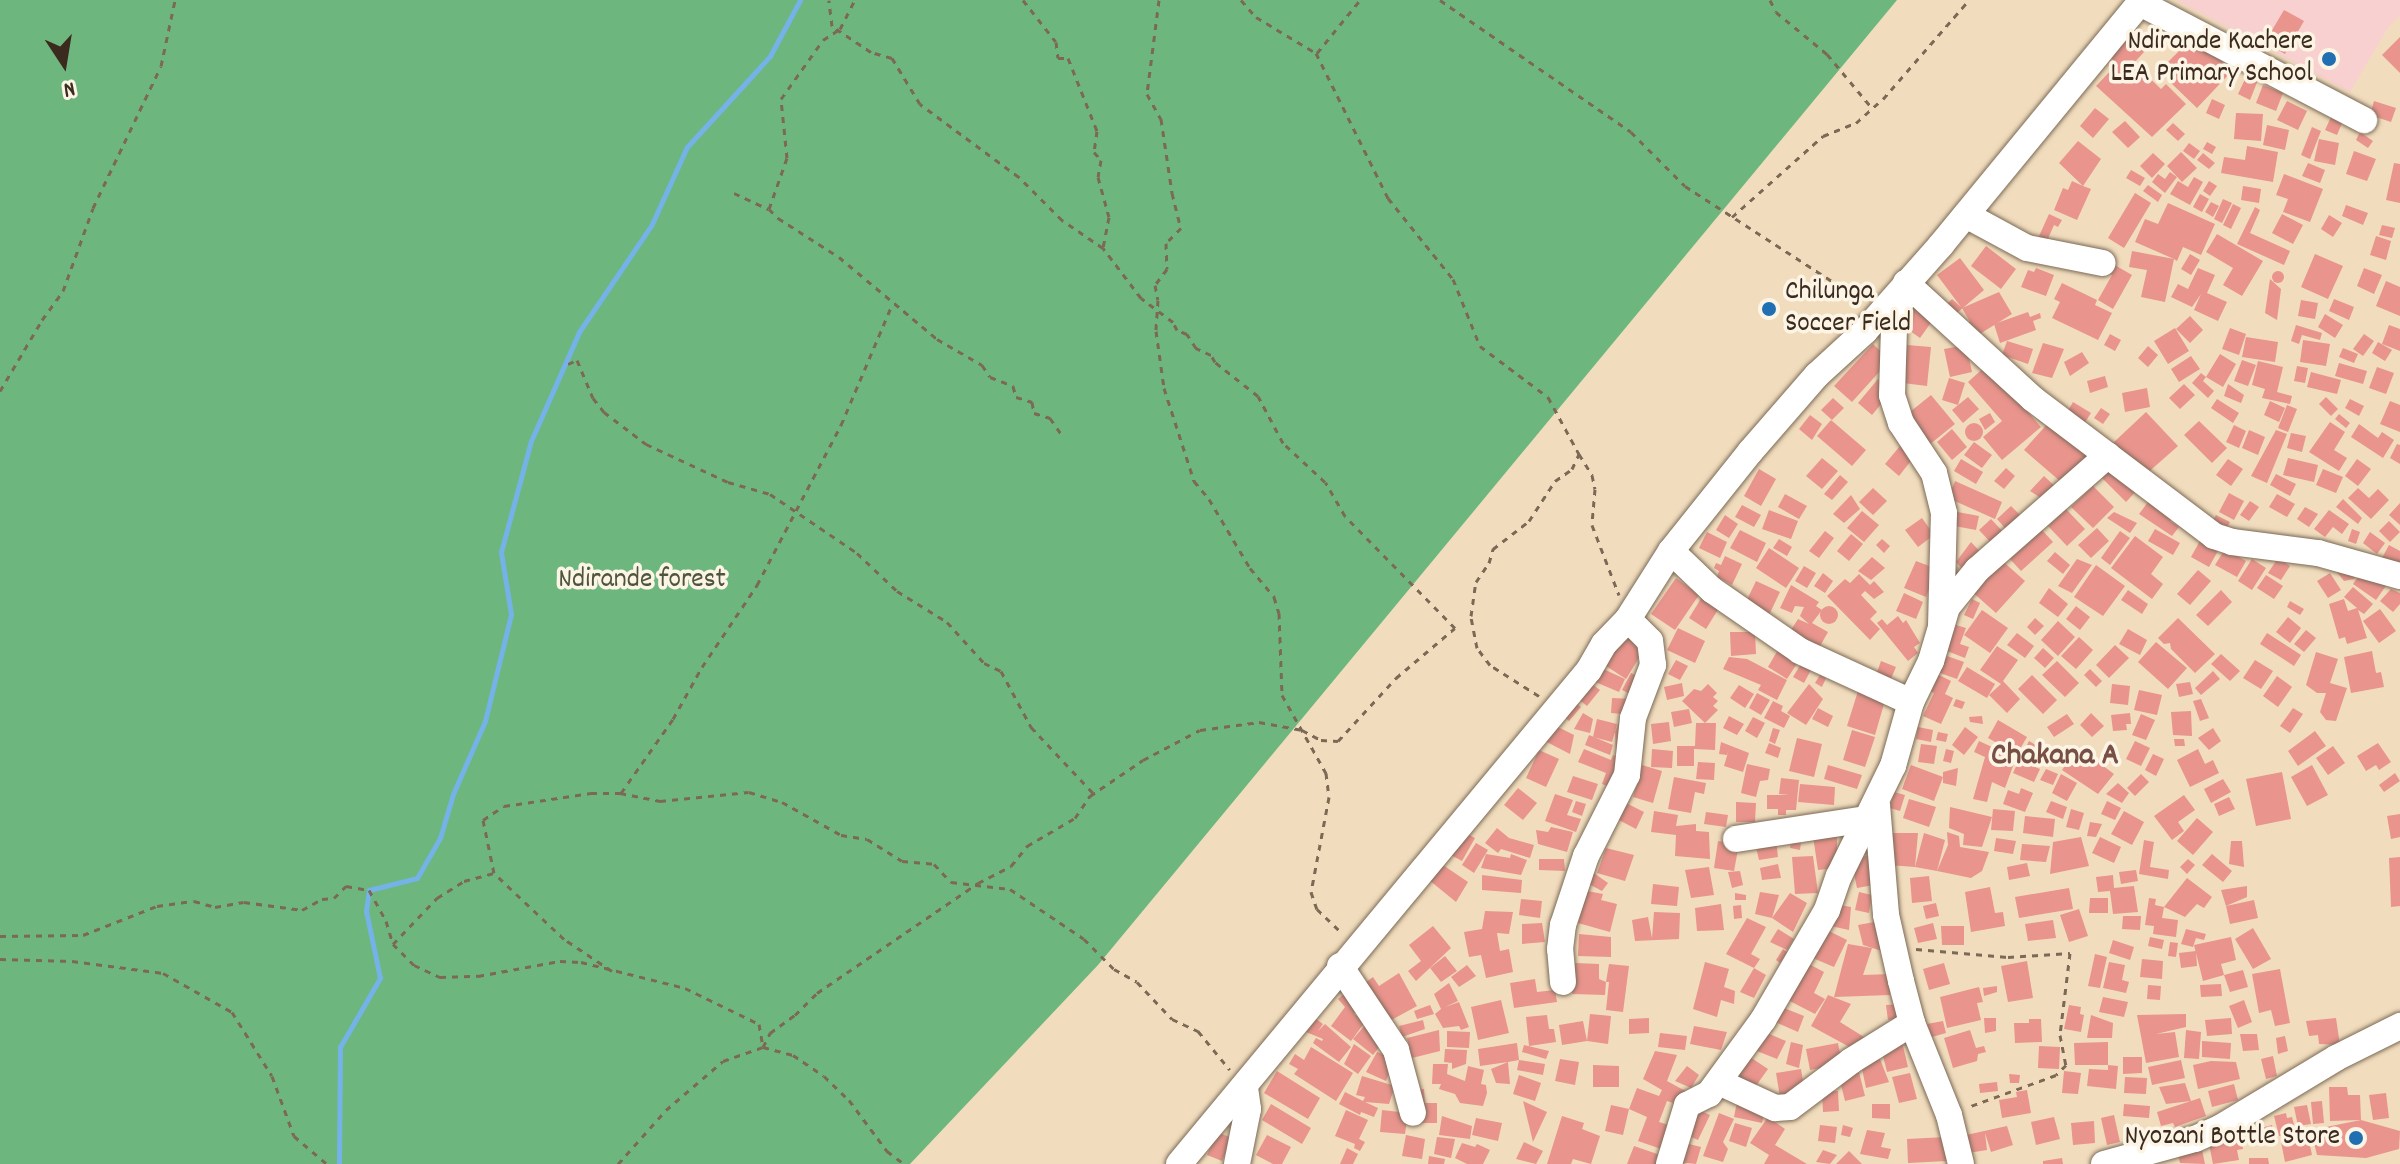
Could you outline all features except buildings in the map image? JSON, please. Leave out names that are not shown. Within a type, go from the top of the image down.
[{"type":"street","points":[[1179,1164],[1245,1088],[1556,706],[1589,670],[1604,644],[1628,619],[1671,551],[1817,375],[1881,313],[1966,215],[2141,2],[2364,120]]},
{"type":"street","points":[[1966,215],[2027,248],[2103,263]]},
{"type":"street","points":[[1906,283],[2033,399],[2214,536],[2232,542],[2318,553],[2400,576]]},
{"type":"street","points":[[1906,283],[1894,327],[1892,395],[1901,423],[1934,473],[1944,513],[1941,626]]},
{"type":"street","points":[[1669,1164],[1687,1105],[1709,1094],[1719,1082],[1794,971],[1827,910],[1893,766],[1911,702],[1931,661],[1947,607],[1977,570],[2108,455]]},
{"type":"street","points":[[1671,551],[1712,590],[1800,651],[1911,702]]},
{"type":"street","points":[[1563,982],[1560,949],[1563,925],[1586,856],[1627,775],[1633,718],[1653,665],[1650,641],[1628,619]]},
{"type":"street","points":[[1736,839],[1872,812]]},
{"type":"street","points":[[1872,812],[1886,915],[1901,981],[1912,1023],[1949,1115],[1961,1164]]},
{"type":"street","points":[[1350,957],[1396,1050],[1413,1113]]},
{"type":"street","points":[[1719,1082],[1766,1105],[1781,1109],[1790,1107],[1851,1061],[1912,1023]]},
{"type":"street","points":[[2104,1164],[2195,1139],[2220,1128],[2336,1058],[2400,1026]]},
{"type":"street","points":[[1237,1164],[1248,1109],[1245,1088]]},
{"type":"path","points":[[0,391],[63,291],[93,208],[161,66],[175,0]]},
{"type":"path","points":[[763,1047],[770,1033],[795,1015],[817,993],[978,883],[1011,866],[1027,846],[1075,818],[1094,794],[1143,760],[1200,730],[1259,722],[1302,730],[1321,740],[1338,741],[1396,678],[1455,628],[1345,516],[1325,482],[1283,443],[1265,415],[1258,396],[1215,362],[1211,355],[1196,348],[1187,334],[1158,312],[1117,270],[1103,248],[1062,220],[1019,177],[920,104],[892,58],[871,52],[832,26],[829,0]]},
{"type":"path","points":[[769,209],[787,158],[781,99],[823,40],[840,29],[855,0]]},
{"type":"path","points":[[1023,0],[1056,42],[1058,58],[1068,58],[1097,131],[1094,152],[1101,160],[1098,177],[1109,217],[1103,248]]},
{"type":"path","points":[[1159,0],[1147,94],[1161,119],[1172,193],[1181,228],[1166,243],[1167,269],[1155,285],[1158,312],[1156,331],[1164,388],[1194,481],[1274,597],[1279,613],[1282,695],[1326,773],[1329,797],[1311,892],[1317,909],[1350,957]]},
{"type":"path","points":[[1241,0],[1256,17],[1316,53],[1388,198],[1453,279],[1480,346],[1548,397],[1592,475],[1595,489],[1592,525],[1628,619]]},
{"type":"path","points":[[1316,53],[1360,0]]},
{"type":"path","points":[[1440,0],[1631,132],[1685,186],[1881,313]]},
{"type":"path","points":[[1770,0],[1776,12],[1827,54],[1872,108]]},
{"type":"path","points":[[1732,217],[1823,136],[1856,123],[1908,73],[1953,15],[1969,0]]},
{"type":"path","points":[[734,193],[769,209],[839,257],[892,305],[912,315],[937,339],[982,365],[990,377],[1013,386],[1016,397],[1032,402],[1034,413],[1050,418],[1061,434]]},
{"type":"path","points":[[620,793],[673,719],[702,667],[757,585],[841,425],[892,305]]},
{"type":"path","points":[[568,364],[577,360],[593,398],[604,412],[646,444],[728,482],[770,494],[869,562],[897,591],[947,622],[984,663],[1001,671],[1031,727],[1094,794]]},
{"type":"path","points":[[1556,706],[1490,665],[1477,648],[1471,616],[1476,582],[1489,563],[1493,549],[1529,521],[1555,481],[1572,469],[1579,454]]},
{"type":"path","points":[[612,971],[564,939],[494,873],[483,820],[504,806],[591,793],[620,793],[660,801],[749,792],[782,802],[841,835],[867,839],[902,861],[934,864],[951,882],[1010,889],[1084,939],[1114,969],[1137,982],[1172,1019],[1198,1031],[1245,1088]]},
{"type":"path","points":[[393,944],[437,898],[464,881],[494,873]]},
{"type":"path","points":[[0,936],[83,935],[157,906],[194,901],[215,907],[244,902],[302,910],[322,899],[334,898],[346,886],[369,890],[386,921],[393,944],[414,965],[440,977],[478,976],[560,961],[581,962],[685,988],[759,1024],[763,1047]]},
{"type":"path","points":[[1901,981],[1910,949],[2008,957],[2070,953],[2060,1035],[2066,1065],[2056,1075],[1949,1115]]},
{"type":"path","points":[[0,959],[72,961],[163,973],[232,1012],[272,1076],[294,1136],[327,1164]]},
{"type":"path","points":[[618,1164],[666,1110],[723,1061],[763,1047],[793,1055],[824,1076],[849,1100],[887,1151],[904,1164]]},
{"type":"shaded area","name":"Ndirande Kachere LEA Primary School","points":[[2176,0],[2400,0],[2400,16],[2389,26],[2350,92]]},
{"type":"green space","name":"Ndirande forest","points":[[0,0],[1897,0],[1098,965],[910,1164],[0,1164]]},
{"type":"waterway","points":[[339,1164],[340,1047],[380,978],[366,911],[369,890],[417,878],[440,838],[453,794],[485,721],[511,614],[501,552],[531,441],[579,332],[652,224],[687,147],[770,56],[800,0]]},
{"type":"place","name":"Ndirande Kachere LEA Primary School","points":[[2329,59]]},
{"type":"place","name":"Chilunga Soccer Field","points":[[1769,309]]},
{"type":"place","name":"Nyozani Bottle Store","points":[[2356,1138]]},
{"type":"district","name":"Chakana A","points":[[2055,757]]}]
